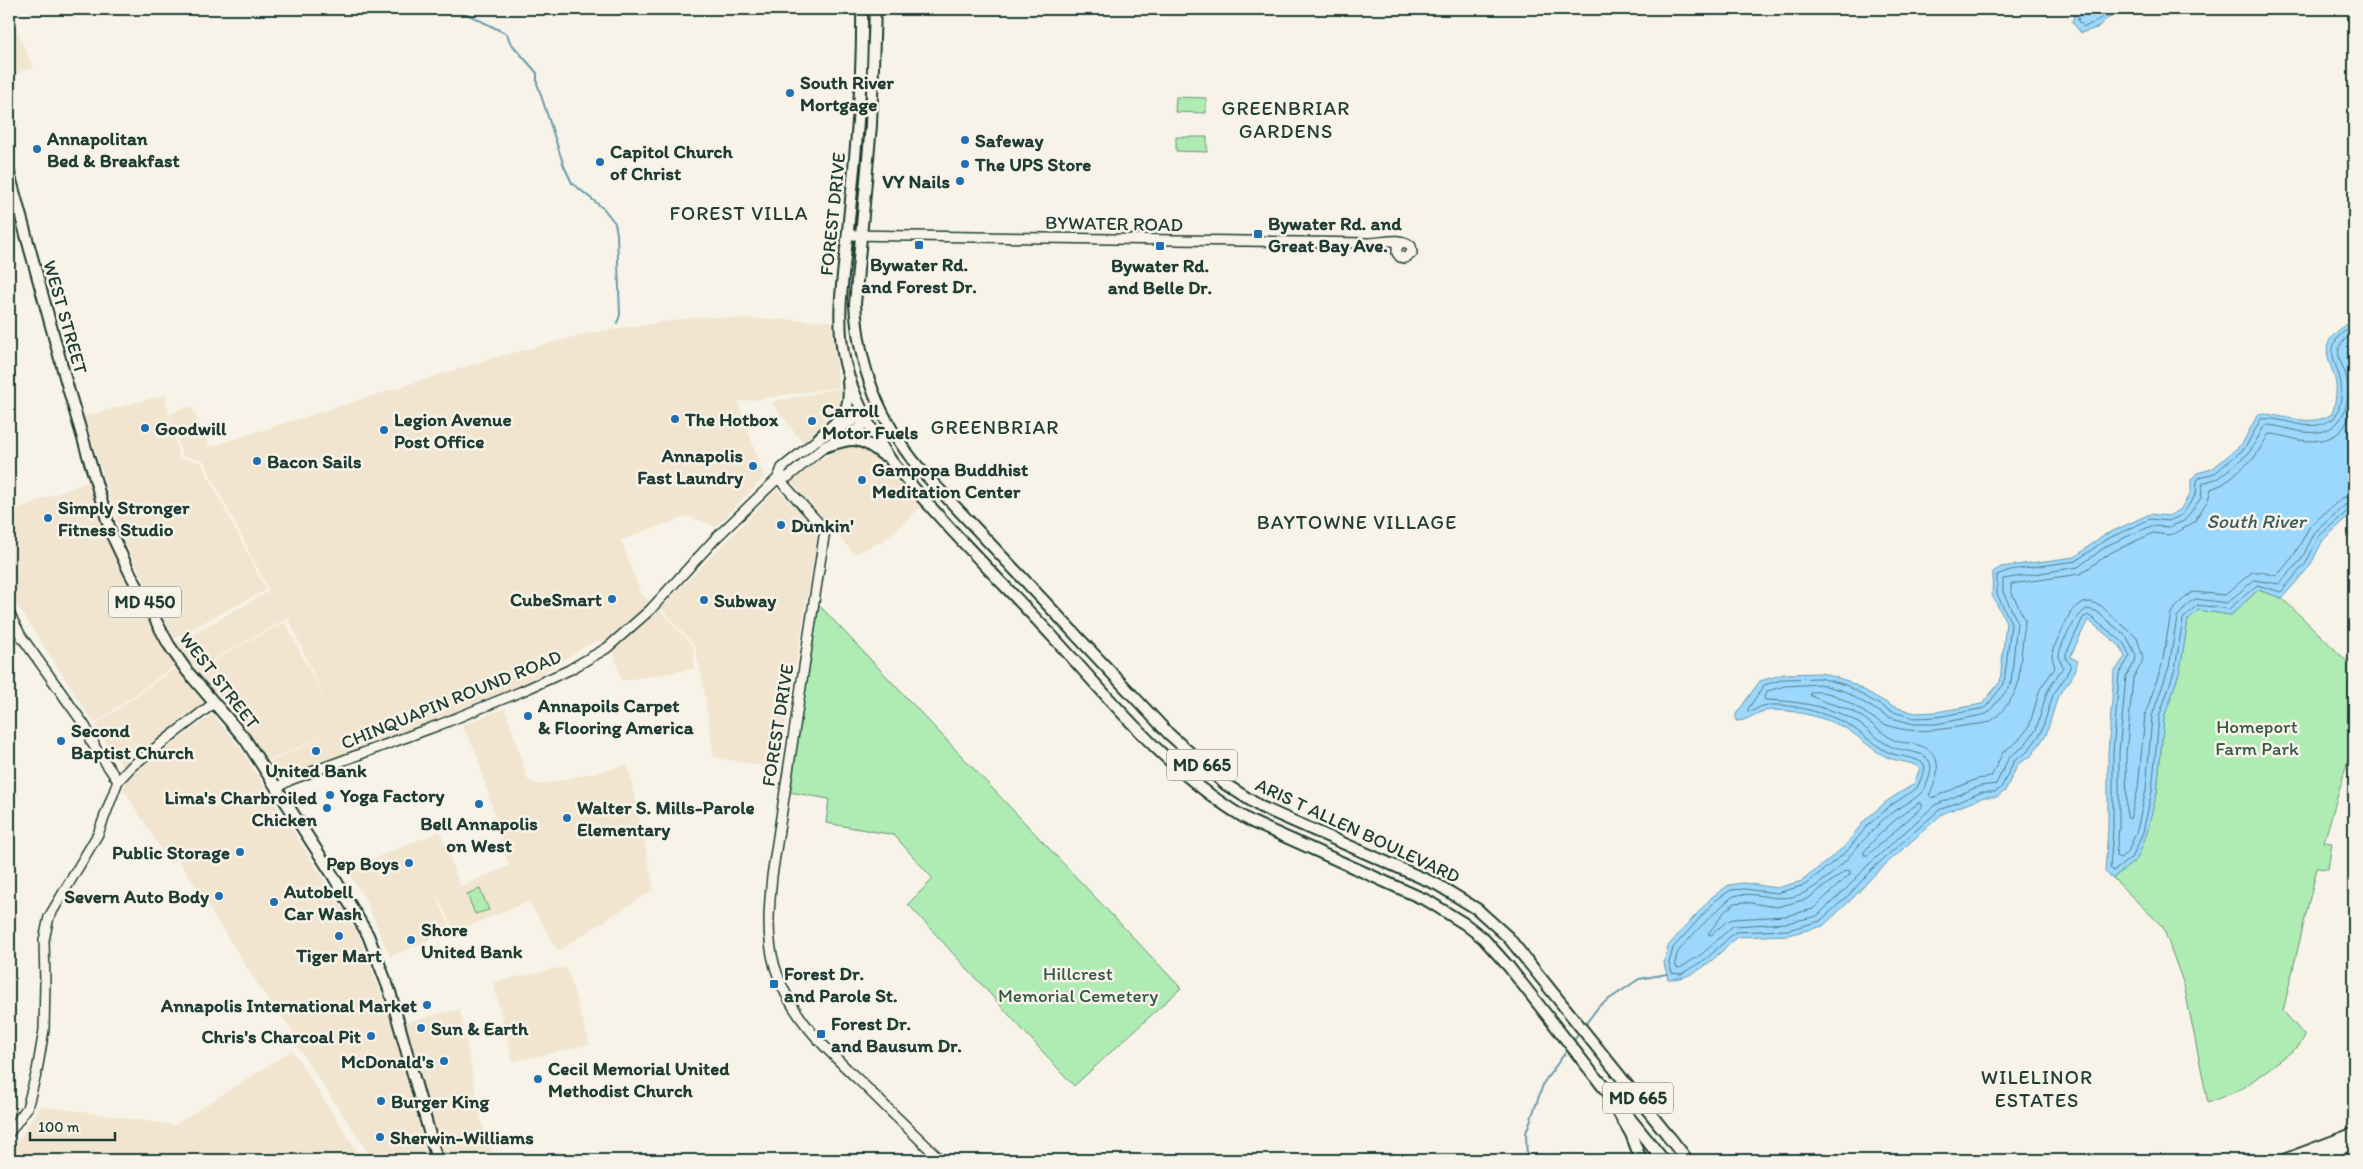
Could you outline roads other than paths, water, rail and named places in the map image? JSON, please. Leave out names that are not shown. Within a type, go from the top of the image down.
[{"type":"highway","name":"ARIS T ALLEN BOULEVARD","points":[[1598,1080],[1663,1160]]},
{"type":"highway","points":[[2285,1160],[2354,1134]]},
{"type":"highway","name":"ARIS T ALLEN BOULEVARD","points":[[1669,1137],[1689,1160]]},
{"type":"highway","points":[[2311,1160],[2354,1143]]},
{"type":"main road","name":"FOREST DRIVE","points":[[862,9],[860,87],[853,183],[840,299],[840,323],[845,364],[866,418]]},
{"type":"main road","name":"FOREST DRIVE","points":[[875,9],[872,125],[856,304],[857,332],[863,363],[880,410]]},
{"type":"main road","name":"WEST STREET","points":[[9,173],[70,396],[111,533],[130,573],[186,671],[245,740],[332,874],[368,935],[390,992],[437,1160]]},
{"type":"main road","points":[[853,183],[866,185]]},
{"type":"main road","points":[[821,443],[847,409],[849,395],[845,364]]},
{"type":"main road","name":"ARIS T ALLEN BOULEVARD","points":[[880,410],[896,438],[919,468],[1145,709],[1202,765],[1224,784],[1261,807],[1438,885],[1459,897],[1486,917],[1508,937],[1669,1137]]},
{"type":"main road","name":"ARIS T ALLEN BOULEVARD","points":[[866,418],[873,435],[892,462],[1132,722],[1196,784],[1233,812],[1252,822],[1428,900],[1449,913],[1482,938],[1496,952],[1598,1080]]},
{"type":"main road","points":[[821,443],[855,439],[872,446],[892,462]]},
{"type":"main road","points":[[1598,1080],[1631,1134],[1641,1160]]},
{"type":"street","name":"BYWATER ROAD","points":[[848,235],[1381,243],[1392,239],[1399,245]]},
{"type":"street","name":"CHINQUAPIN ROUND ROAD","points":[[276,788],[290,780],[439,725],[520,692],[569,670],[607,648],[650,610],[715,539],[778,478],[788,477],[821,443],[861,427],[866,418],[880,410]]},
{"type":"street","name":"FOREST DRIVE","points":[[778,478],[825,530],[772,876],[768,916],[769,944],[774,967],[783,990],[810,1031],[941,1160]]},
{"type":"street","points":[[9,613],[26,634],[27,642],[118,781]]},
{"type":"street","points":[[9,1134],[26,1108],[37,1072],[44,1030],[44,949],[46,926],[53,909],[98,834],[118,781],[132,766],[214,703]]},
{"type":"water","points":[[2076,9],[2126,9],[2105,20],[2097,28],[2081,33],[2072,22]]},
{"type":"water","name":"South River","points":[[2349,323],[2354,325],[2354,512],[2323,540],[2310,566],[2282,598],[2258,590],[2231,615],[2198,610],[2188,620],[2180,670],[2164,718],[2157,792],[2147,833],[2137,859],[2113,878],[2105,872],[2108,829],[2108,753],[2114,672],[2125,657],[2120,646],[2088,620],[2070,657],[2078,661],[2071,679],[2058,696],[2046,735],[2031,756],[2018,764],[2005,791],[1997,797],[1984,797],[1942,814],[1876,873],[1823,926],[1788,935],[1737,937],[1697,971],[1678,978],[1668,979],[1664,963],[1668,946],[1712,897],[1729,885],[1744,883],[1777,888],[1802,881],[1844,847],[1864,821],[1887,801],[1914,784],[1920,768],[1916,765],[1886,757],[1847,729],[1807,714],[1774,710],[1758,713],[1744,720],[1736,721],[1736,714],[1760,681],[1784,674],[1821,673],[1848,681],[1892,706],[1915,713],[1936,712],[1982,704],[2000,682],[2006,622],[1992,595],[1993,572],[2001,567],[2075,557],[2102,536],[2150,514],[2168,516],[2180,510],[2191,492],[2191,480],[2197,473],[2212,469],[2242,444],[2258,414],[2314,420],[2332,414],[2336,388],[2327,348],[2333,336]]},
{"type":"waterway","points":[[457,9],[507,34],[510,42],[537,73],[537,83],[564,166],[572,183],[604,209],[615,223],[620,315],[617,323]]},
{"type":"waterway","points":[[1584,1026],[1599,1006],[1639,979],[1667,974]]},
{"type":"waterway","points":[[1572,1043],[1580,1032]]},
{"type":"waterway","points":[[1527,1160],[1526,1133],[1544,1082],[1568,1049]]},
{"type":"place","name":"South River Mortgage","points":[[790,93]]},
{"type":"place","name":"Safeway","points":[[965,140]]},
{"type":"place","name":"Annapolitan Bed & Breakfast","points":[[37,149]]},
{"type":"place","name":"Capitol Church of Christ","points":[[600,162]]},
{"type":"place","name":"The UPS Store","points":[[965,164]]},
{"type":"place","name":"VY Nails","points":[[960,181]]},
{"type":"place","name":"Bywater Rd. and Great Bay Ave.","points":[[1258,234]]},
{"type":"place","name":"Bywater Rd. and Forest Dr.","points":[[919,245]]},
{"type":"place","name":"Bywater Rd. and Belle Dr.","points":[[1160,246]]},
{"type":"place","name":"The Hotbox","points":[[675,419]]},
{"type":"place","name":"Carroll Motor Fuels","points":[[812,421]]},
{"type":"place","name":"Goodwill","points":[[145,428]]},
{"type":"place","name":"Legion Avenue Post Office","points":[[384,430]]},
{"type":"place","name":"Bacon Sails","points":[[257,461]]},
{"type":"place","name":"Annapolis Fast Laundry","points":[[753,466]]},
{"type":"place","name":"Gampopa Buddhist Meditation Center","points":[[862,480]]},
{"type":"place","name":"Simply Stronger Fitness Studio","points":[[48,518]]},
{"type":"place","name":"Dunkin'","points":[[781,525]]},
{"type":"place","name":"CubeSmart","points":[[612,599]]},
{"type":"place","name":"Subway","points":[[704,600]]},
{"type":"place","name":"Annapoils Carpet & Flooring America","points":[[528,716]]},
{"type":"place","name":"Second Baptist Church","points":[[61,741]]},
{"type":"place","name":"United Bank","points":[[316,751]]},
{"type":"place","name":"Yoga Factory","points":[[330,795]]},
{"type":"place","name":"Bell Annapolis on West","points":[[479,804]]},
{"type":"place","name":"Lima's Charbroiled Chicken","points":[[327,808]]},
{"type":"place","name":"Walter S. Mills-Parole Elementary","points":[[567,818]]},
{"type":"place","name":"Public Storage","points":[[240,852]]},
{"type":"place","name":"Pep Boys","points":[[409,863]]},
{"type":"place","name":"Severn Auto Body","points":[[219,896]]},
{"type":"place","name":"Autobell Car Wash","points":[[274,902]]},
{"type":"place","name":"Tiger Mart","points":[[339,936]]},
{"type":"place","name":"Shore United Bank","points":[[411,940]]},
{"type":"place","name":"Forest Dr. and Parole St.","points":[[774,984]]},
{"type":"place","name":"Annapolis International Market","points":[[427,1005]]},
{"type":"place","name":"Sun & Earth","points":[[421,1028]]},
{"type":"place","name":"Forest Dr. and Bausum Dr.","points":[[821,1034]]},
{"type":"place","name":"Chris's Charcoal Pit","points":[[371,1036]]},
{"type":"place","name":"McDonald's","points":[[444,1061]]},
{"type":"place","name":"Cecil Memorial United Methodist Church","points":[[538,1079]]},
{"type":"place","name":"Burger King","points":[[381,1101]]},
{"type":"place","name":"Sherwin-Williams","points":[[380,1137]]},
{"type":"district","name":"GREENBRIAR GARDENS","points":[[1286,120]]},
{"type":"district","name":"FOREST VILLA","points":[[739,213]]},
{"type":"district","name":"GREENBRIAR","points":[[995,427]]},
{"type":"district","name":"BAYTOWNE VILLAGE","points":[[1357,522]]},
{"type":"district","name":"WILELINOR ESTATES","points":[[2037,1088]]},
{"type":"park label","name":"Homeport Farm Park","points":[[2257,737]]},
{"type":"park label","name":"Hillcrest Memorial Cemetery","points":[[1078,984]]}]
